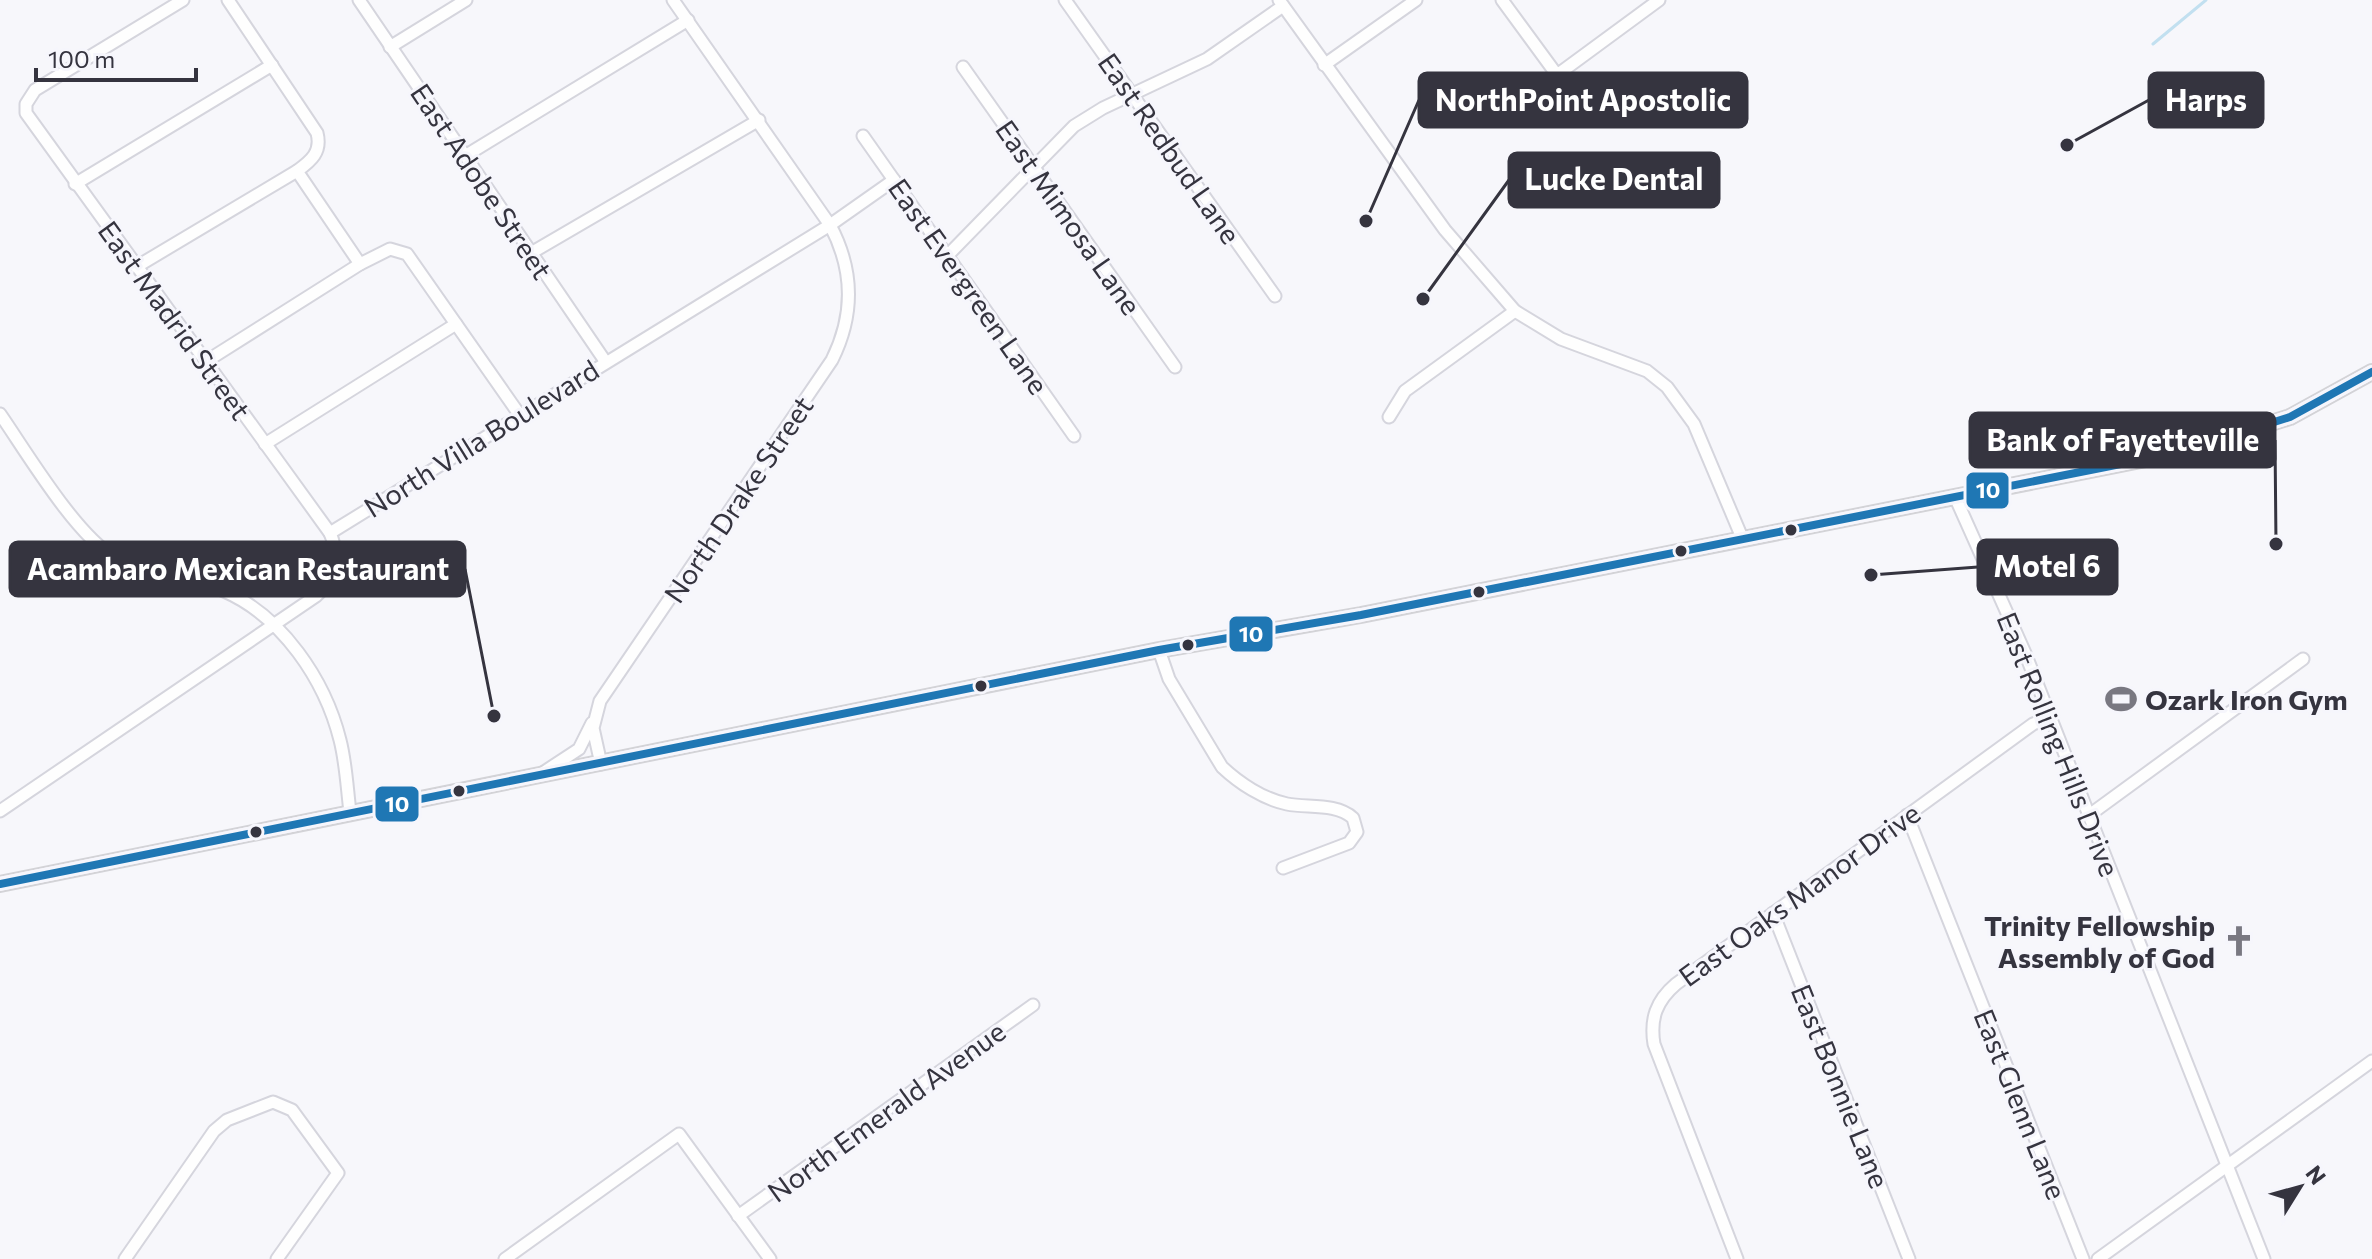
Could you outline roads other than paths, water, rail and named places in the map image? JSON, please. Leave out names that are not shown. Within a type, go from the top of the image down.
[{"type":"main road","points":[[0,884],[1159,650],[1361,615],[2176,453],[2232,438],[2290,417],[2372,372]]},
{"type":"street","name":"East Madrid Street","points":[[183,0],[35,90],[26,104],[30,122],[330,533]]},
{"type":"street","points":[[136,267],[297,171],[314,157],[319,141],[228,0]]},
{"type":"street","name":"East Adobe Street","points":[[359,0],[605,361]]},
{"type":"street","points":[[390,47],[466,0]]},
{"type":"street","name":"North Drake Street","points":[[537,776],[579,749],[600,701],[839,346],[847,322],[850,291],[846,262],[830,225],[673,0]]},
{"type":"street","name":"East Redbud Lane","points":[[1065,0],[1275,296]]},
{"type":"street","points":[[1324,65],[1416,0]]},
{"type":"street","points":[[1502,0],[1557,75],[1659,0]]},
{"type":"street","points":[[947,256],[1033,166],[1087,117],[1207,59],[1281,3],[1463,254],[1515,311],[1561,339],[1647,371],[1667,387],[1694,424],[1743,540]]},
{"type":"street","points":[[465,156],[688,20]]},
{"type":"street","points":[[75,184],[272,65]]},
{"type":"street","name":"East Mimosa Lane","points":[[963,67],[1175,367]]},
{"type":"street","points":[[531,253],[759,120]]},
{"type":"street","name":"East Evergreen Lane","points":[[863,136],[1074,436]]},
{"type":"street","points":[[297,171],[360,264]]},
{"type":"street","name":"North Villa Boulevard","points":[[330,533],[830,225],[894,180]]},
{"type":"street","points":[[205,362],[360,264],[390,249],[407,254],[519,414]]},
{"type":"street","points":[[1389,417],[1405,391],[1515,311]]},
{"type":"street","points":[[265,444],[456,324]]},
{"type":"street","points":[[0,414],[72,515],[104,549],[137,566],[222,590],[248,605],[298,653],[326,698],[341,741],[350,812]]},
{"type":"street","name":"East Rolling Hills Drive","points":[[1956,499],[2025,653],[2264,1259]]},
{"type":"street","points":[[0,811],[316,596],[328,583],[336,553],[330,533]]},
{"type":"street","points":[[1159,650],[1169,679],[1222,767],[1234,778],[1284,804],[1339,810],[1353,818],[1357,832],[1349,843],[1283,868]]},
{"type":"street","points":[[2088,816],[2303,659]]},
{"type":"street","name":"East Oaks Manor Drive","points":[[1737,1259],[1654,1044],[1653,1020],[1669,990],[2033,724],[2050,717]]},
{"type":"street","points":[[594,719],[601,764]]},
{"type":"street","name":"East Glenn Lane","points":[[1907,815],[2083,1259]]},
{"type":"street","name":"East Bonnie Lane","points":[[1773,913],[1909,1259]]},
{"type":"street","name":"North Emerald Avenue","points":[[738,1216],[1033,1005]]},
{"type":"street","points":[[2098,1259],[2372,1061]]},
{"type":"street","points":[[125,1259],[214,1131],[254,1108],[273,1102],[292,1110],[338,1173],[277,1259]]},
{"type":"street","points":[[505,1259],[679,1134],[770,1259]]},
{"type":"waterway","points":[[2153,44],[2206,0]]},
{"type":"place","name":"Harps","points":[[2067,145]]},
{"type":"place","name":"NorthPoint Apostolic","points":[[1366,221]]},
{"type":"place","name":"Lucke Dental","points":[[1423,299]]},
{"type":"place","name":"Bank of Fayetteville","points":[[2276,544]]},
{"type":"place","name":"Motel 6","points":[[1871,575]]},
{"type":"place","name":"Ozark Iron Gym","points":[[2121,699]]},
{"type":"place","name":"Acambaro Mexican Restaurant","points":[[494,716]]},
{"type":"place","name":"Trinity Fellowship Assembly of God","points":[[2239,941]]}]
